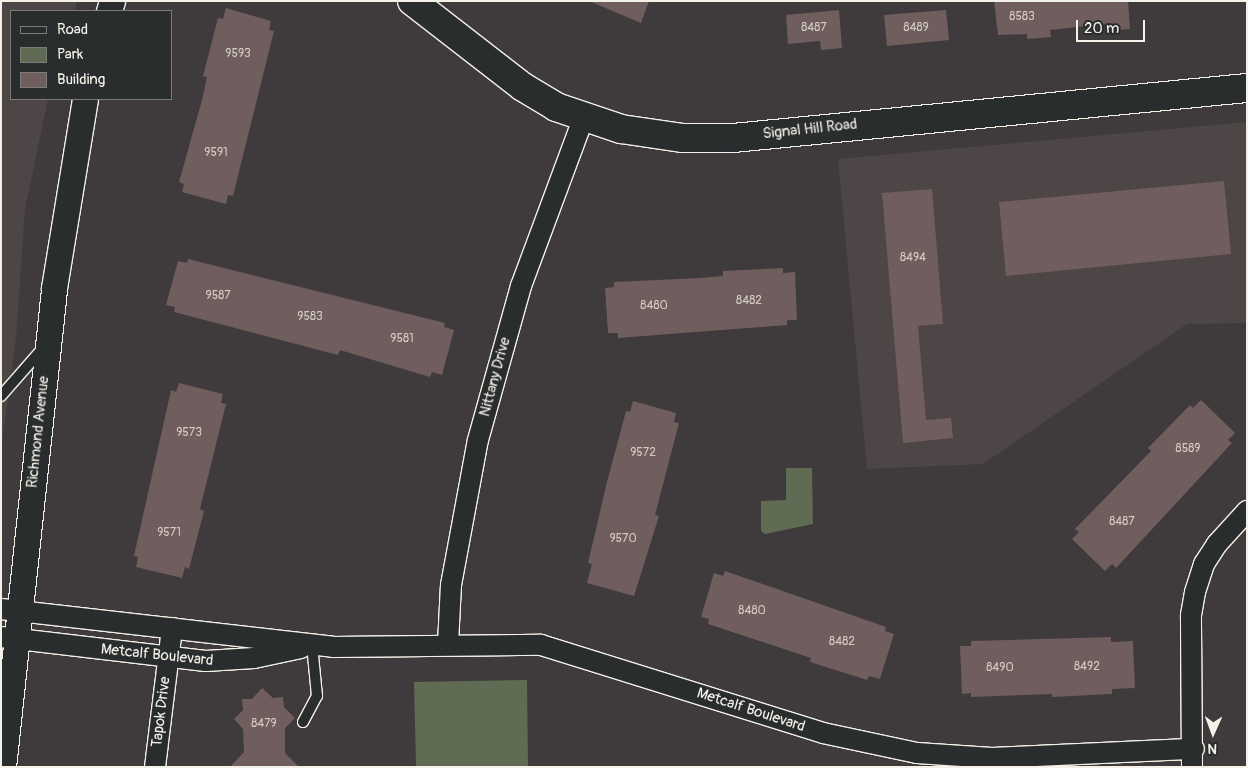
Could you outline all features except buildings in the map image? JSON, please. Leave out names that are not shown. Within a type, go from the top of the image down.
[{"type":"main road","name":"Signal Hill Road","points":[[412,1],[523,88],[583,118],[674,137],[733,138],[1247,88]]},
{"type":"street","name":"Richmond Avenue","points":[[3,767],[10,610],[85,100]]},
{"type":"street","name":"Nittany Drive","points":[[448,644],[451,585],[478,440],[521,286],[583,118]]},
{"type":"street","points":[[1193,758],[1191,615],[1195,592],[1204,564],[1217,544],[1247,511]]},
{"type":"street","name":"Metcalf Boulevard","points":[[10,610],[312,645],[513,642],[555,647],[850,740],[917,753],[993,763],[1193,758]]},
{"type":"street","name":"Tapok Drive","points":[[155,767],[172,628]]},
{"type":"street","name":"Metcalf Boulevard","points":[[8,638],[168,658],[254,658],[312,645]]},
{"type":"lane","points":[[1,396],[48,342]]},
{"type":"lane","points":[[302,722],[318,696],[312,645]]},
{"type":"shaded area","points":[[1,1],[77,1],[74,10],[10,10],[10,100],[48,100],[25,209],[16,338],[1,449]]},
{"type":"shaded area","points":[[1247,122],[1247,323],[1187,324],[983,464],[867,469],[838,159]]},
{"type":"green space","points":[[786,468],[812,468],[813,524],[765,534],[761,531],[761,501],[786,500]]},
{"type":"green space","points":[[527,680],[528,767],[416,767],[414,682]]}]
